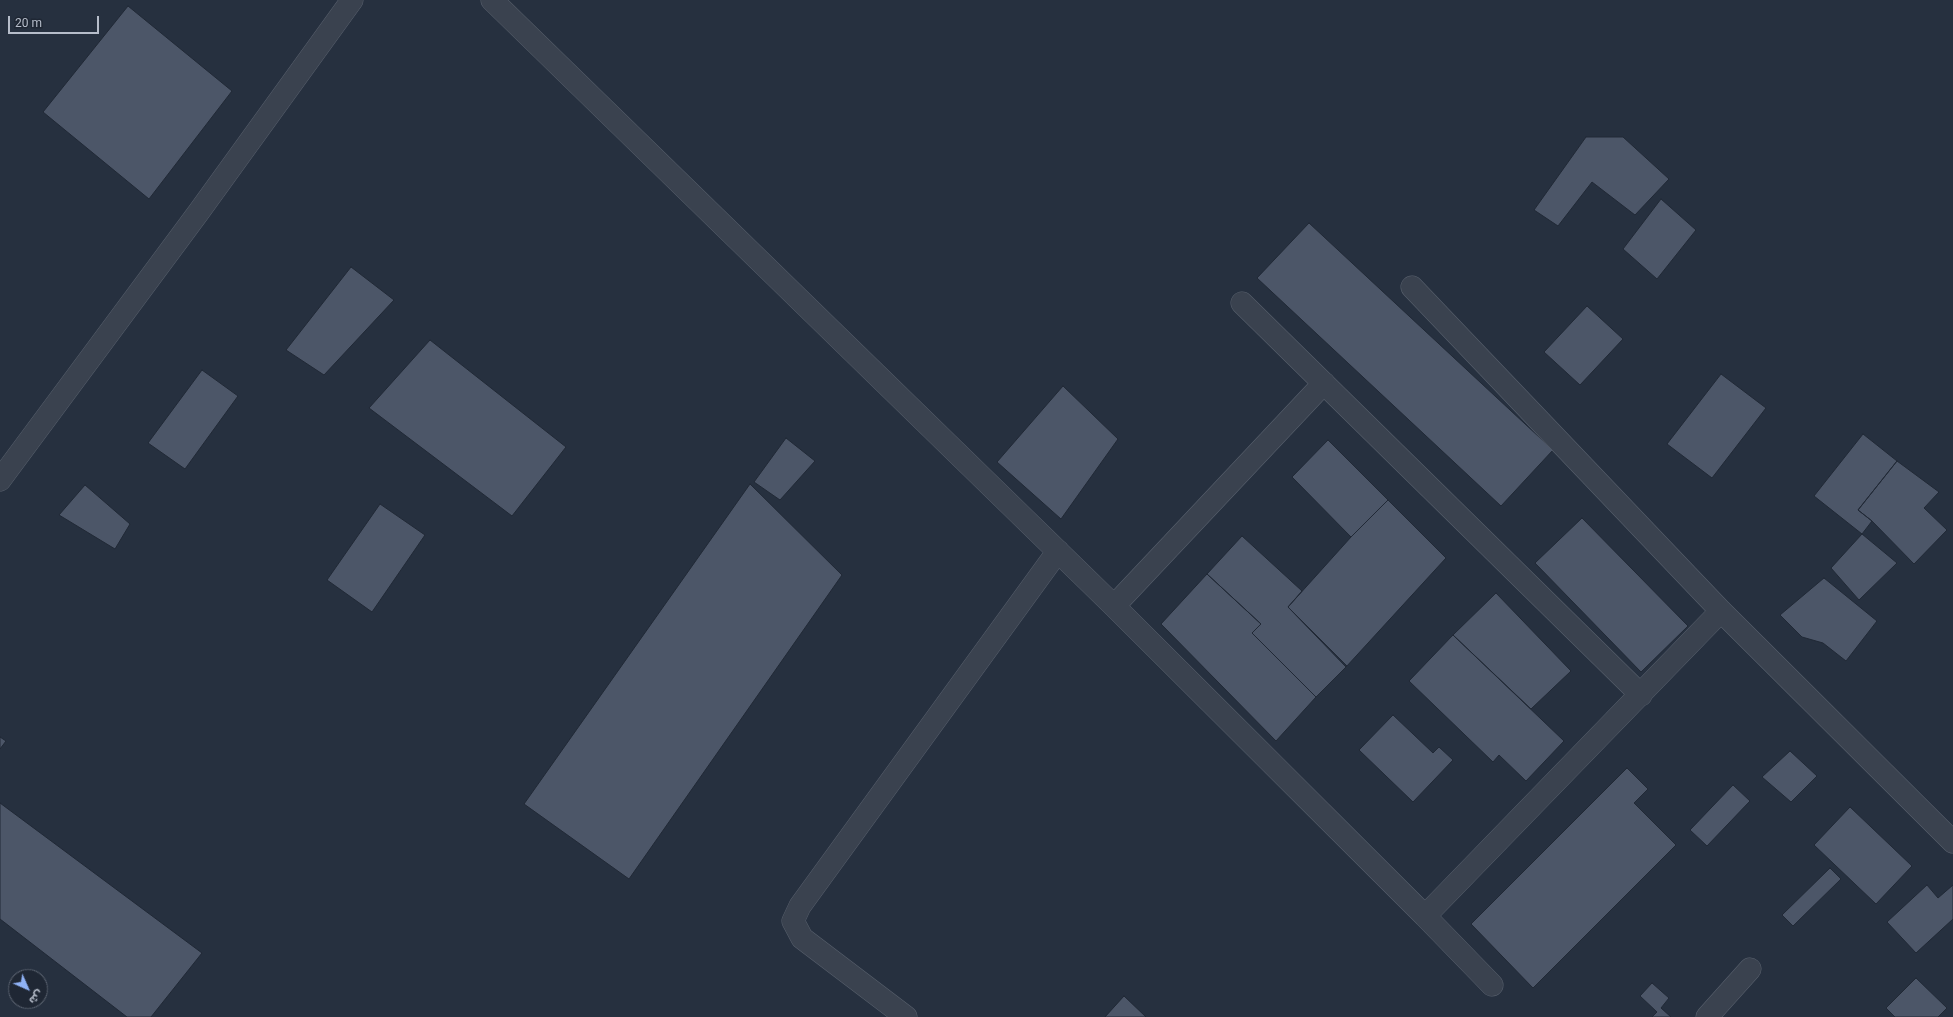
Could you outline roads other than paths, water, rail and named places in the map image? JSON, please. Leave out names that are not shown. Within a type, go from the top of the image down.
[{"type":"street","points":[[0,480],[198,213],[352,0]]},
{"type":"street","points":[[492,0],[1114,606],[1425,916],[1492,985]]},
{"type":"street","points":[[1412,287],[1721,611],[1953,842]]},
{"type":"street","points":[[1242,303],[1641,695]]},
{"type":"street","points":[[1114,606],[1324,384]]},
{"type":"street","points":[[906,1017],[802,938],[793,921],[800,906],[1058,551]]},
{"type":"street","points":[[1425,916],[1721,611]]},
{"type":"street","points":[[1706,1017],[1750,969]]}]
